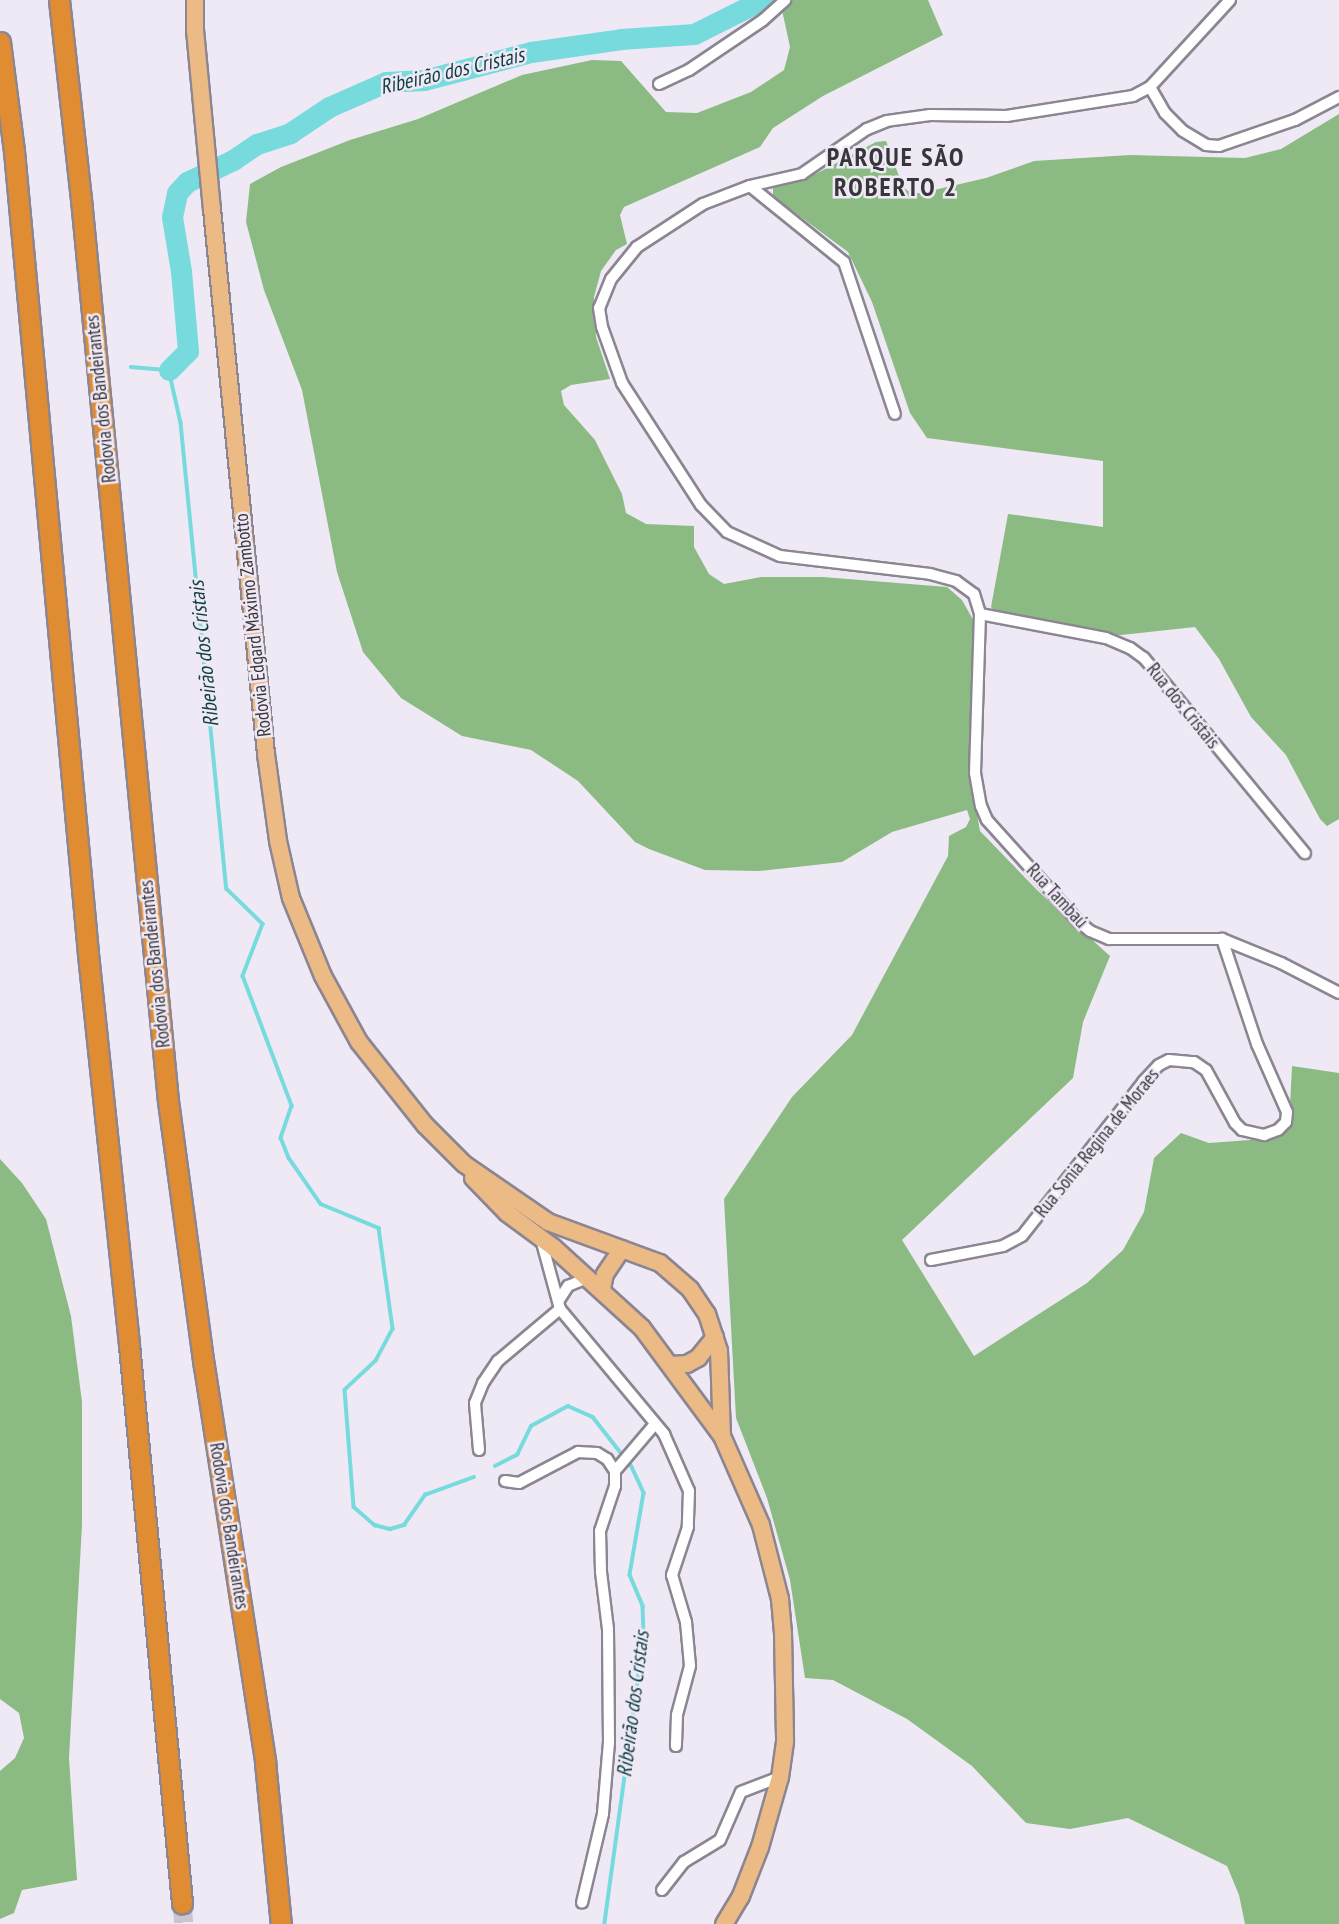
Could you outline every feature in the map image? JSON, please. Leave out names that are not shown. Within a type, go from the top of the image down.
[{"type":"highway","name":"Rodovia dos Bandeirantes","points":[[59,0],[83,213],[169,1101],[204,1366],[265,1762],[281,1924]]},
{"type":"highway","points":[[0,42],[14,150],[87,940],[132,1371],[182,1903]]},
{"type":"main road","name":"Rodovia Edgard Máximo Zambotto","points":[[186,0],[195,30]]},
{"type":"main road","name":"Rodovia Edgard Máximo Zambotto","points":[[195,0],[195,30],[212,209],[269,777],[291,898],[328,986],[359,1042],[425,1125],[464,1164],[492,1199],[602,1289],[642,1328],[722,1436],[761,1525],[780,1599],[786,1670],[785,1742],[780,1777],[752,1867],[724,1924]]},
{"type":"main road","name":"Rodovia Edgard Máximo Zambotto","points":[[464,1164],[548,1222],[660,1263],[682,1282],[707,1314],[715,1337],[722,1376],[722,1436]]},
{"type":"main road","points":[[602,1289],[605,1274],[622,1250]]},
{"type":"main road","points":[[671,1364],[687,1364],[698,1358],[715,1337]]},
{"type":"street","points":[[659,84],[690,70],[763,20],[785,0]]},
{"type":"street","points":[[980,614],[974,594],[956,581],[930,573],[780,556],[727,532],[701,505],[622,383],[602,327],[599,308],[611,279],[623,262],[648,238],[703,204],[750,186],[802,174],[867,129],[887,121],[930,115],[1007,116],[1118,99],[1150,87],[1230,0]]},
{"type":"street","points":[[1150,87],[1165,113],[1183,131],[1206,145],[1219,146],[1296,120],[1339,97]]},
{"type":"street","points":[[750,186],[845,262],[895,414]]},
{"type":"street","name":"Rua dos Cristais","points":[[980,614],[1106,638],[1130,648],[1156,671],[1227,762],[1305,853]]},
{"type":"street","name":"Rua Tambaú","points":[[980,614],[975,774],[987,820],[1090,932],[1110,939],[1130,941],[1222,939],[1281,963],[1339,993]]},
{"type":"street","name":"Rua Sonia Regina de Moraes","points":[[931,1260],[1003,1247],[1022,1236],[1136,1090],[1159,1065],[1169,1060],[1194,1062],[1206,1070],[1234,1123],[1242,1130],[1264,1135],[1278,1130],[1286,1122],[1287,1112],[1257,1044],[1222,939]]},
{"type":"street","points":[[541,1238],[560,1305],[664,1434],[689,1491],[691,1508],[672,1574],[689,1639],[690,1666],[677,1715],[676,1746]]},
{"type":"street","points":[[479,1450],[475,1403],[483,1384],[498,1361],[560,1305],[568,1286],[587,1278]]},
{"type":"street","points":[[582,1903],[603,1814],[609,1742],[608,1629],[601,1572],[600,1531],[613,1495],[615,1471],[655,1424]]},
{"type":"street","points":[[505,1481],[519,1483],[578,1452],[597,1453],[607,1459],[615,1471]]},
{"type":"street","points":[[662,1890],[684,1862],[720,1840],[741,1792],[780,1777]]},
{"type":"green space","points":[[792,0],[928,0],[943,35],[823,96],[773,128],[760,147],[624,207],[620,215],[627,244],[616,250],[601,271],[594,297],[596,337],[610,379],[571,385],[561,391],[564,405],[595,440],[622,494],[626,513],[646,524],[694,526],[694,547],[709,574],[724,584],[761,577],[823,577],[947,587],[962,600],[976,625],[973,791],[980,831],[1037,890],[1110,956],[1083,1022],[1073,1078],[902,1240],[974,1356],[1087,1283],[1123,1250],[1144,1212],[1154,1158],[1181,1133],[1209,1143],[1250,1140],[1289,1126],[1292,1066],[1339,1073],[1339,1924],[1245,1924],[1239,1895],[1227,1866],[1128,1818],[1070,1829],[1026,1823],[972,1766],[907,1719],[833,1680],[805,1678],[790,1580],[767,1498],[736,1418],[724,1199],[792,1097],[852,1035],[948,856],[949,836],[966,827],[970,819],[967,810],[892,832],[842,862],[759,871],[705,870],[649,849],[635,842],[578,781],[531,750],[462,736],[401,698],[363,652],[337,572],[302,390],[264,290],[246,222],[250,184],[281,167],[350,140],[418,119],[522,75],[592,60],[621,61],[666,112],[697,113],[751,92],[784,70],[790,47],[782,10]]},
{"type":"green space","points":[[1339,114],[1339,819],[1327,826],[1320,819],[1286,755],[1251,717],[1219,659],[1195,627],[1112,636],[996,613],[991,607],[1008,514],[1103,527],[1103,461],[927,438],[910,413],[872,302],[848,252],[773,195],[773,188],[808,178],[876,142],[886,141],[903,187],[911,193],[921,193],[986,178],[1034,161],[1130,155],[1245,158],[1281,149]]},
{"type":"green space","points":[[0,1159],[22,1183],[46,1219],[71,1316],[82,1402],[82,1525],[69,1758],[77,1880],[22,1890],[14,1913],[0,1919],[0,1771],[15,1758],[24,1738],[19,1713],[0,1699]]},
{"type":"waterway","name":"Ribeirão dos Cristais","points":[[169,370],[188,351],[181,271],[172,217],[177,193],[187,182],[233,160],[257,144],[290,133],[329,107],[386,82],[424,80],[531,52],[621,39],[694,34],[762,0]]},
{"type":"waterway","name":"Ribeirão dos Cristais","points":[[131,367],[169,370],[181,423],[227,889],[263,924],[243,976],[292,1106],[281,1138],[289,1158],[321,1204],[379,1228],[393,1329],[376,1361],[345,1390],[354,1507],[375,1525],[390,1529],[404,1525],[425,1495],[474,1477]]},
{"type":"waterway","name":"Ribeirão dos Cristais","points":[[495,1466],[517,1455],[531,1426],[568,1406],[593,1417],[632,1467],[644,1493],[630,1575],[643,1606],[644,1638],[605,1924]]},
{"type":"tunnel","points":[[182,1903],[184,1924]]},
{"type":"district","name":"PARQUE SÃO ROBERTO 2","points":[[896,172]]}]
